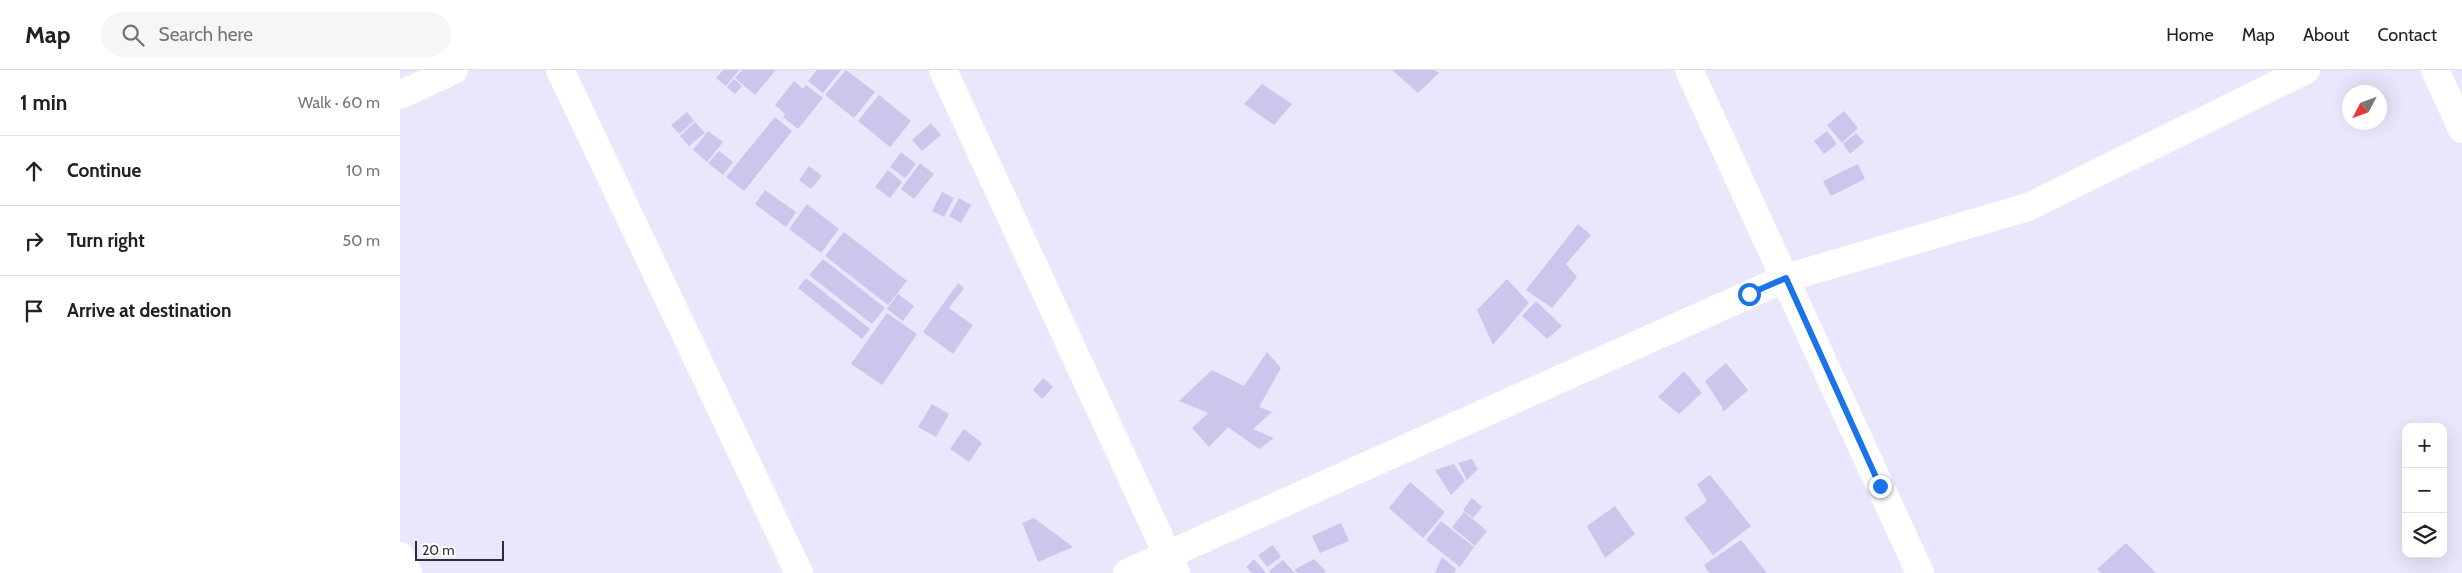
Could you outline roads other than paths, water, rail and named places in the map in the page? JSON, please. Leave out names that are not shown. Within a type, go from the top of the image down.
[{"type":"street","points":[[400,95],[454,70]]},
{"type":"street","points":[[560,70],[799,573]]},
{"type":"street","points":[[942,70],[1172,564]]},
{"type":"street","points":[[1689,70],[1920,573]]},
{"type":"street","points":[[1127,573],[1172,564],[1786,278],[2028,207],[2306,70]]},
{"type":"street","points":[[2435,70],[2462,129]]},
{"type":"street","points":[[400,556],[408,573]]}]
